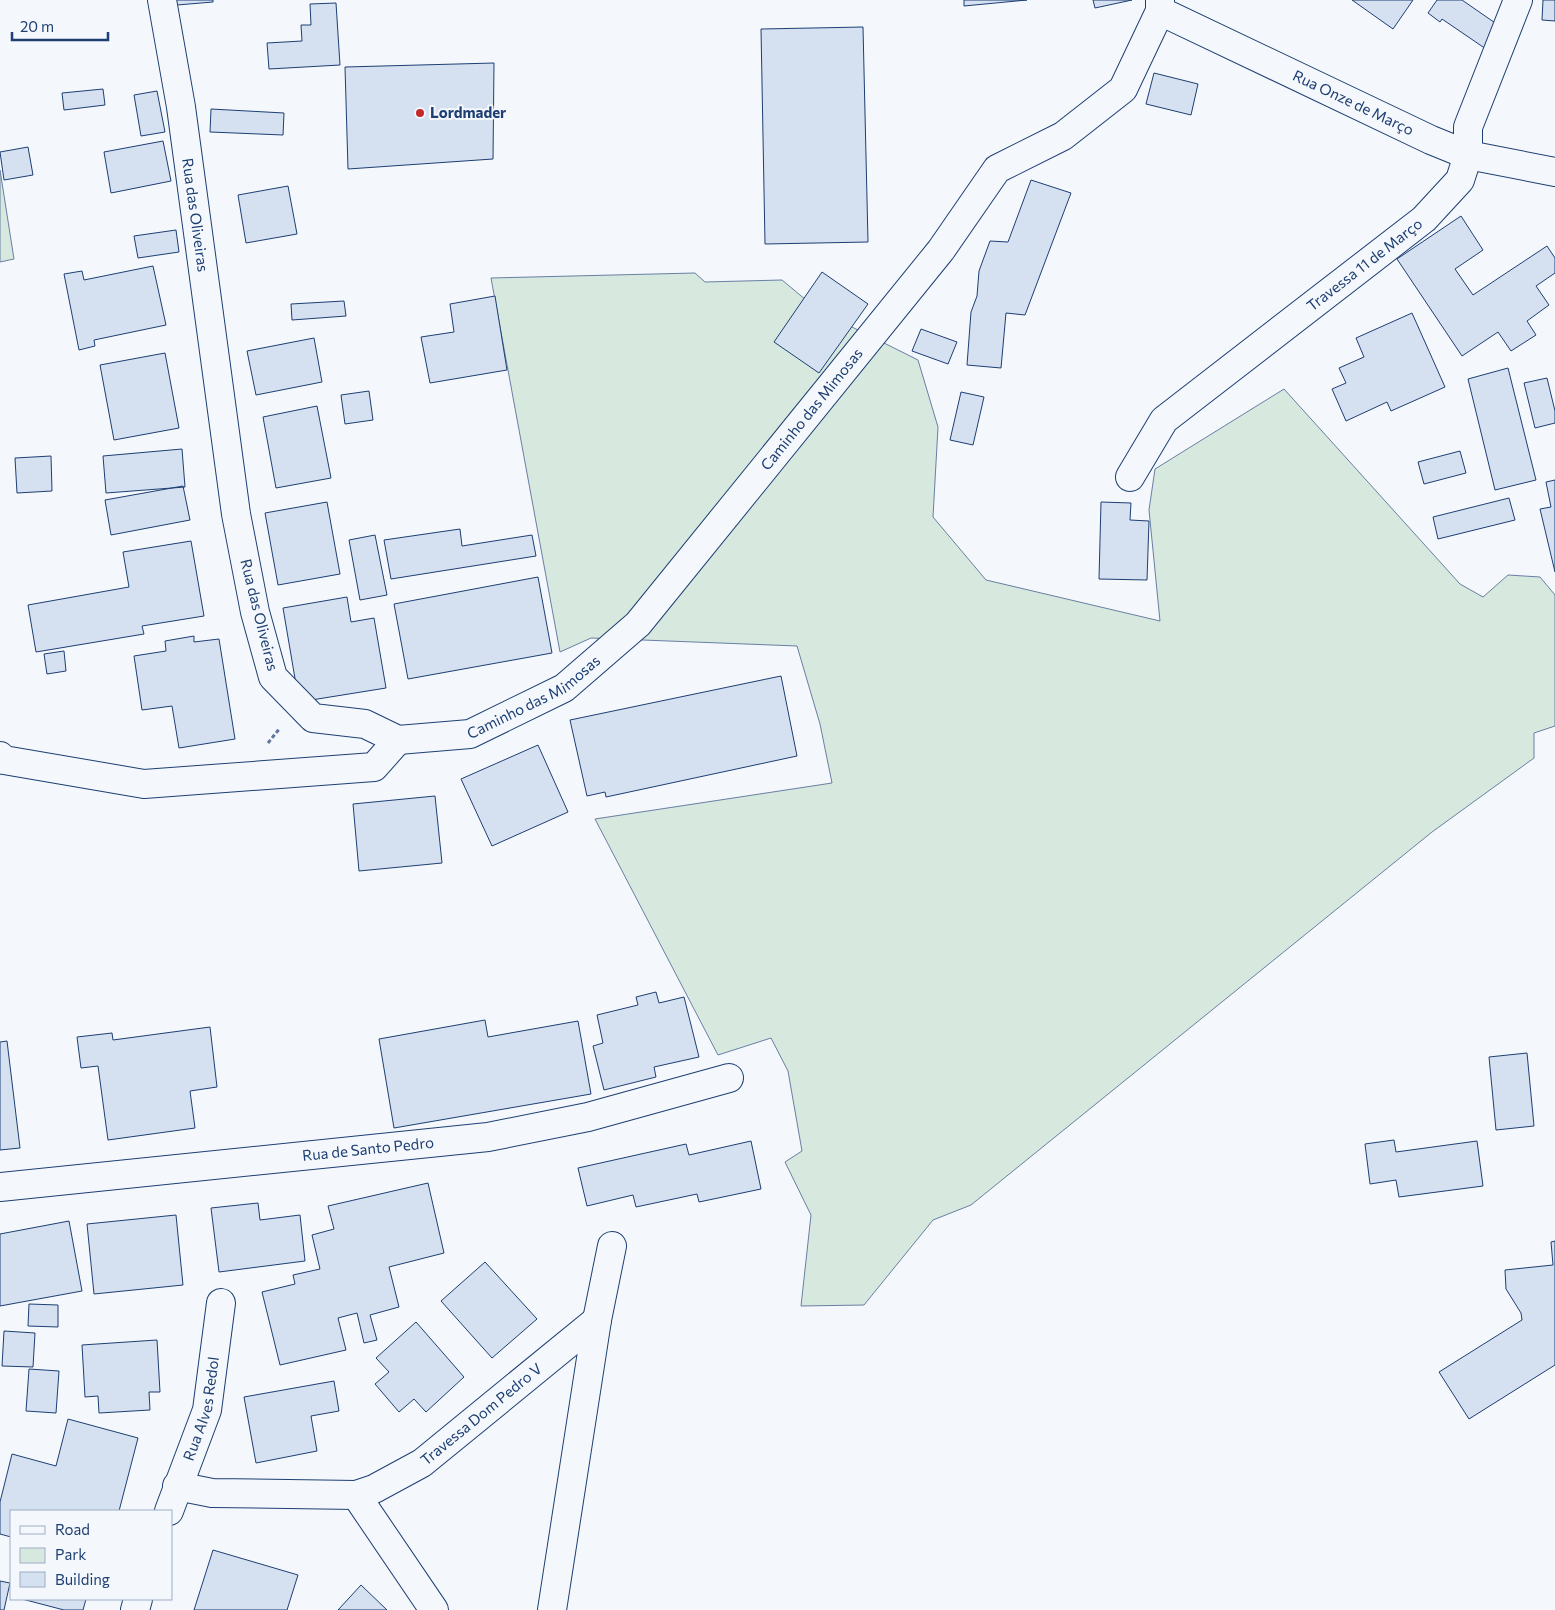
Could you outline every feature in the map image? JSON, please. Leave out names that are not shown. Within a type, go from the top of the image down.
[{"type":"street","name":"Rua das Oliveiras","points":[[162,0],[181,107],[236,514],[255,612],[273,677],[313,718],[365,724],[398,740]]},
{"type":"street","name":"Travessa 11 de Março","points":[[1130,477],[1164,420],[1424,219],[1460,180],[1468,155],[1468,127],[1518,0]]},
{"type":"street","name":"Rua Onze de Março","points":[[1160,6],[1431,140],[1468,155],[1555,172]]},
{"type":"street","name":"Caminho das Mimosas","points":[[398,740],[470,734],[564,688],[638,624],[941,250],[996,169],[1063,136],[1123,89],[1160,6]]},
{"type":"street","points":[[0,756],[4,760],[144,784],[374,766],[398,740]]},
{"type":"street","name":"Rua de Santo Pedro","points":[[0,1188],[488,1137],[588,1117],[729,1078]]},
{"type":"street","points":[[552,1610],[598,1320],[612,1246]]},
{"type":"street","name":"Rua Alves Redol","points":[[173,1499],[206,1410],[221,1303]]},
{"type":"street","name":"Travessa Dom Pedro V","points":[[173,1499],[212,1493],[356,1495],[374,1490],[422,1463],[598,1320]]},
{"type":"street","points":[[356,1495],[434,1610]]},
{"type":"path","points":[[244,776],[299,703]]},
{"type":"green space","points":[[0,170],[14,259],[0,262]]},
{"type":"green space","points":[[695,273],[705,282],[782,280],[818,310],[918,360],[938,427],[933,517],[986,580],[1160,621],[1149,510],[1155,469],[1284,389],[1460,584],[1483,597],[1508,575],[1540,577],[1555,595],[1555,726],[1534,733],[1534,758],[1432,832],[971,1205],[933,1220],[864,1305],[801,1306],[811,1215],[785,1162],[802,1151],[788,1071],[771,1038],[718,1055],[595,819],[832,783],[820,724],[797,646],[591,638],[560,652],[491,278]]},
{"type":"building","points":[[164,0],[213,0],[213,2],[165,6]]},
{"type":"building","points":[[964,0],[1027,0],[964,6]]},
{"type":"building","points":[[1093,0],[1132,0],[1095,8]]},
{"type":"building","points":[[1352,0],[1413,0],[1393,29]]},
{"type":"building","points":[[1437,0],[1462,0],[1501,27],[1486,49],[1442,19],[1440,22],[1428,13]]},
{"type":"building","points":[[1543,0],[1555,0],[1555,21],[1542,20]]},
{"type":"building","points":[[336,3],[340,65],[269,69],[267,43],[302,41],[301,25],[311,25],[310,4]]},
{"type":"building","points":[[863,27],[868,242],[765,244],[761,29]]},
{"type":"building","name":"Lordmader","points":[[494,63],[493,159],[348,169],[345,67]]},
{"type":"building","points":[[1154,73],[1198,84],[1191,115],[1146,104]]},
{"type":"building","points":[[103,89],[105,105],[64,110],[62,93]]},
{"type":"building","points":[[157,91],[165,132],[141,136],[134,95]]},
{"type":"building","points":[[211,109],[284,113],[283,135],[210,132]]},
{"type":"building","points":[[163,141],[171,181],[111,193],[104,152]]},
{"type":"building","points":[[28,147],[33,175],[4,180],[0,152]]},
{"type":"building","points":[[1031,180],[1071,193],[1025,315],[1006,313],[1001,368],[967,365],[971,312],[977,296],[979,271],[990,241],[1008,242]]},
{"type":"building","points":[[288,186],[297,234],[246,243],[238,195]]},
{"type":"building","points":[[1461,216],[1483,250],[1455,269],[1473,295],[1547,246],[1555,258],[1555,273],[1536,286],[1549,305],[1527,321],[1536,335],[1511,351],[1498,332],[1462,356],[1397,259]]},
{"type":"building","points":[[176,230],[179,252],[138,258],[134,236]]},
{"type":"building","points":[[153,266],[166,325],[94,340],[95,346],[79,350],[64,274],[82,271],[84,280]]},
{"type":"building","points":[[822,272],[868,304],[819,373],[774,342]]},
{"type":"building","points":[[495,296],[507,370],[430,383],[421,337],[454,332],[450,304]]},
{"type":"building","points":[[344,301],[346,316],[292,320],[291,304]]},
{"type":"building","points":[[1412,313],[1445,387],[1391,411],[1387,402],[1346,421],[1332,389],[1346,383],[1339,368],[1364,357],[1356,338]]},
{"type":"building","points":[[921,329],[957,342],[948,364],[912,351]]},
{"type":"building","points":[[314,338],[322,382],[256,395],[247,351]]},
{"type":"building","points":[[165,353],[179,428],[114,440],[100,365]]},
{"type":"building","points":[[1508,368],[1536,480],[1495,490],[1468,379]]},
{"type":"building","points":[[1547,378],[1555,411],[1555,423],[1535,428],[1524,383]]},
{"type":"building","points":[[369,391],[373,420],[345,424],[341,395]]},
{"type":"building","points":[[961,392],[984,397],[973,445],[950,440]]},
{"type":"building","points":[[317,406],[331,478],[276,488],[263,417]]},
{"type":"building","points":[[182,449],[185,487],[106,493],[103,456]]},
{"type":"building","points":[[1460,451],[1466,473],[1424,484],[1418,462]]},
{"type":"building","points":[[51,456],[52,491],[17,493],[15,458]]},
{"type":"building","points":[[1555,480],[1555,572],[1540,509],[1551,507],[1546,482]]},
{"type":"building","points":[[183,486],[190,520],[111,535],[105,500]]},
{"type":"building","points":[[1509,498],[1515,520],[1438,539],[1433,517]]},
{"type":"building","points":[[327,502],[340,574],[278,585],[265,513]]},
{"type":"building","points":[[1101,502],[1131,503],[1130,520],[1149,521],[1147,580],[1099,579]]},
{"type":"building","points":[[460,529],[462,546],[532,535],[536,556],[391,579],[384,540]]},
{"type":"building","points":[[375,535],[387,595],[360,600],[349,540]]},
{"type":"building","points":[[191,541],[204,616],[142,626],[144,634],[36,652],[28,605],[129,587],[123,552]]},
{"type":"building","points":[[538,577],[552,653],[408,679],[394,604]]},
{"type":"building","points":[[347,597],[351,622],[374,618],[386,688],[299,702],[283,608]]},
{"type":"building","points":[[194,636],[194,642],[219,639],[235,739],[179,748],[172,706],[142,710],[134,656],[166,651],[165,641]]},
{"type":"building","points":[[64,651],[66,671],[47,674],[44,654]]},
{"type":"building","points":[[781,676],[797,756],[606,797],[605,792],[587,796],[570,720]]},
{"type":"building","points":[[538,745],[568,812],[492,846],[461,779]]},
{"type":"building","points":[[435,796],[442,863],[359,871],[353,804]]},
{"type":"building","points":[[656,992],[659,1003],[684,997],[699,1057],[654,1067],[656,1077],[604,1090],[593,1046],[603,1043],[597,1015],[638,1005],[636,997]]},
{"type":"building","points":[[485,1020],[488,1037],[578,1021],[591,1094],[394,1128],[379,1039]]},
{"type":"building","points":[[210,1027],[217,1087],[190,1091],[195,1128],[108,1140],[98,1066],[81,1068],[77,1037],[112,1033],[113,1040]]},
{"type":"building","points":[[7,1041],[20,1148],[0,1150],[0,1042]]},
{"type":"building","points":[[1527,1053],[1534,1126],[1496,1130],[1489,1057]]},
{"type":"building","points":[[1394,1140],[1396,1152],[1477,1141],[1483,1186],[1399,1197],[1396,1180],[1370,1184],[1365,1144]]},
{"type":"building","points":[[751,1141],[761,1189],[699,1202],[697,1194],[636,1207],[633,1195],[587,1206],[578,1168],[686,1144],[689,1155]]},
{"type":"building","points":[[428,1183],[444,1253],[389,1267],[399,1307],[370,1315],[377,1340],[364,1343],[357,1313],[338,1318],[346,1350],[280,1365],[262,1292],[295,1284],[293,1275],[320,1269],[312,1235],[334,1229],[328,1206]]},
{"type":"building","points":[[258,1203],[260,1220],[300,1215],[305,1261],[219,1272],[211,1208]]},
{"type":"building","points":[[176,1215],[183,1285],[94,1294],[87,1224]]},
{"type":"building","points":[[69,1221],[82,1291],[0,1306],[0,1234]]},
{"type":"building","points":[[1555,1241],[1555,1365],[1469,1419],[1439,1372],[1522,1320],[1521,1313],[1506,1289],[1505,1270],[1553,1265],[1551,1242]]},
{"type":"building","points":[[485,1262],[537,1319],[492,1358],[441,1301]]},
{"type":"building","points":[[29,1304],[58,1305],[58,1327],[28,1326]]},
{"type":"building","points":[[416,1322],[464,1377],[426,1412],[414,1399],[399,1412],[375,1384],[389,1372],[376,1358]]},
{"type":"building","points":[[4,1331],[35,1333],[33,1367],[2,1366]]},
{"type":"building","points":[[157,1340],[160,1392],[149,1392],[150,1410],[99,1413],[98,1396],[85,1397],[82,1345]]},
{"type":"building","points":[[29,1369],[59,1371],[56,1413],[26,1411]]},
{"type":"building","points":[[334,1381],[339,1411],[311,1416],[317,1451],[256,1463],[244,1397]]},
{"type":"building","points":[[68,1419],[138,1438],[119,1510],[10,1510],[10,1537],[0,1534],[0,1502],[12,1454],[56,1466]]},
{"type":"building","points":[[213,1550],[298,1575],[287,1610],[194,1610]]},
{"type":"building","points":[[0,1581],[10,1583],[4,1610],[0,1610]]},
{"type":"building","points":[[361,1585],[387,1610],[338,1610]]},
{"type":"building","points":[[26,1600],[86,1600],[83,1610],[64,1610]]},
{"type":"place","name":"Lordmader","points":[[420,113]]}]
